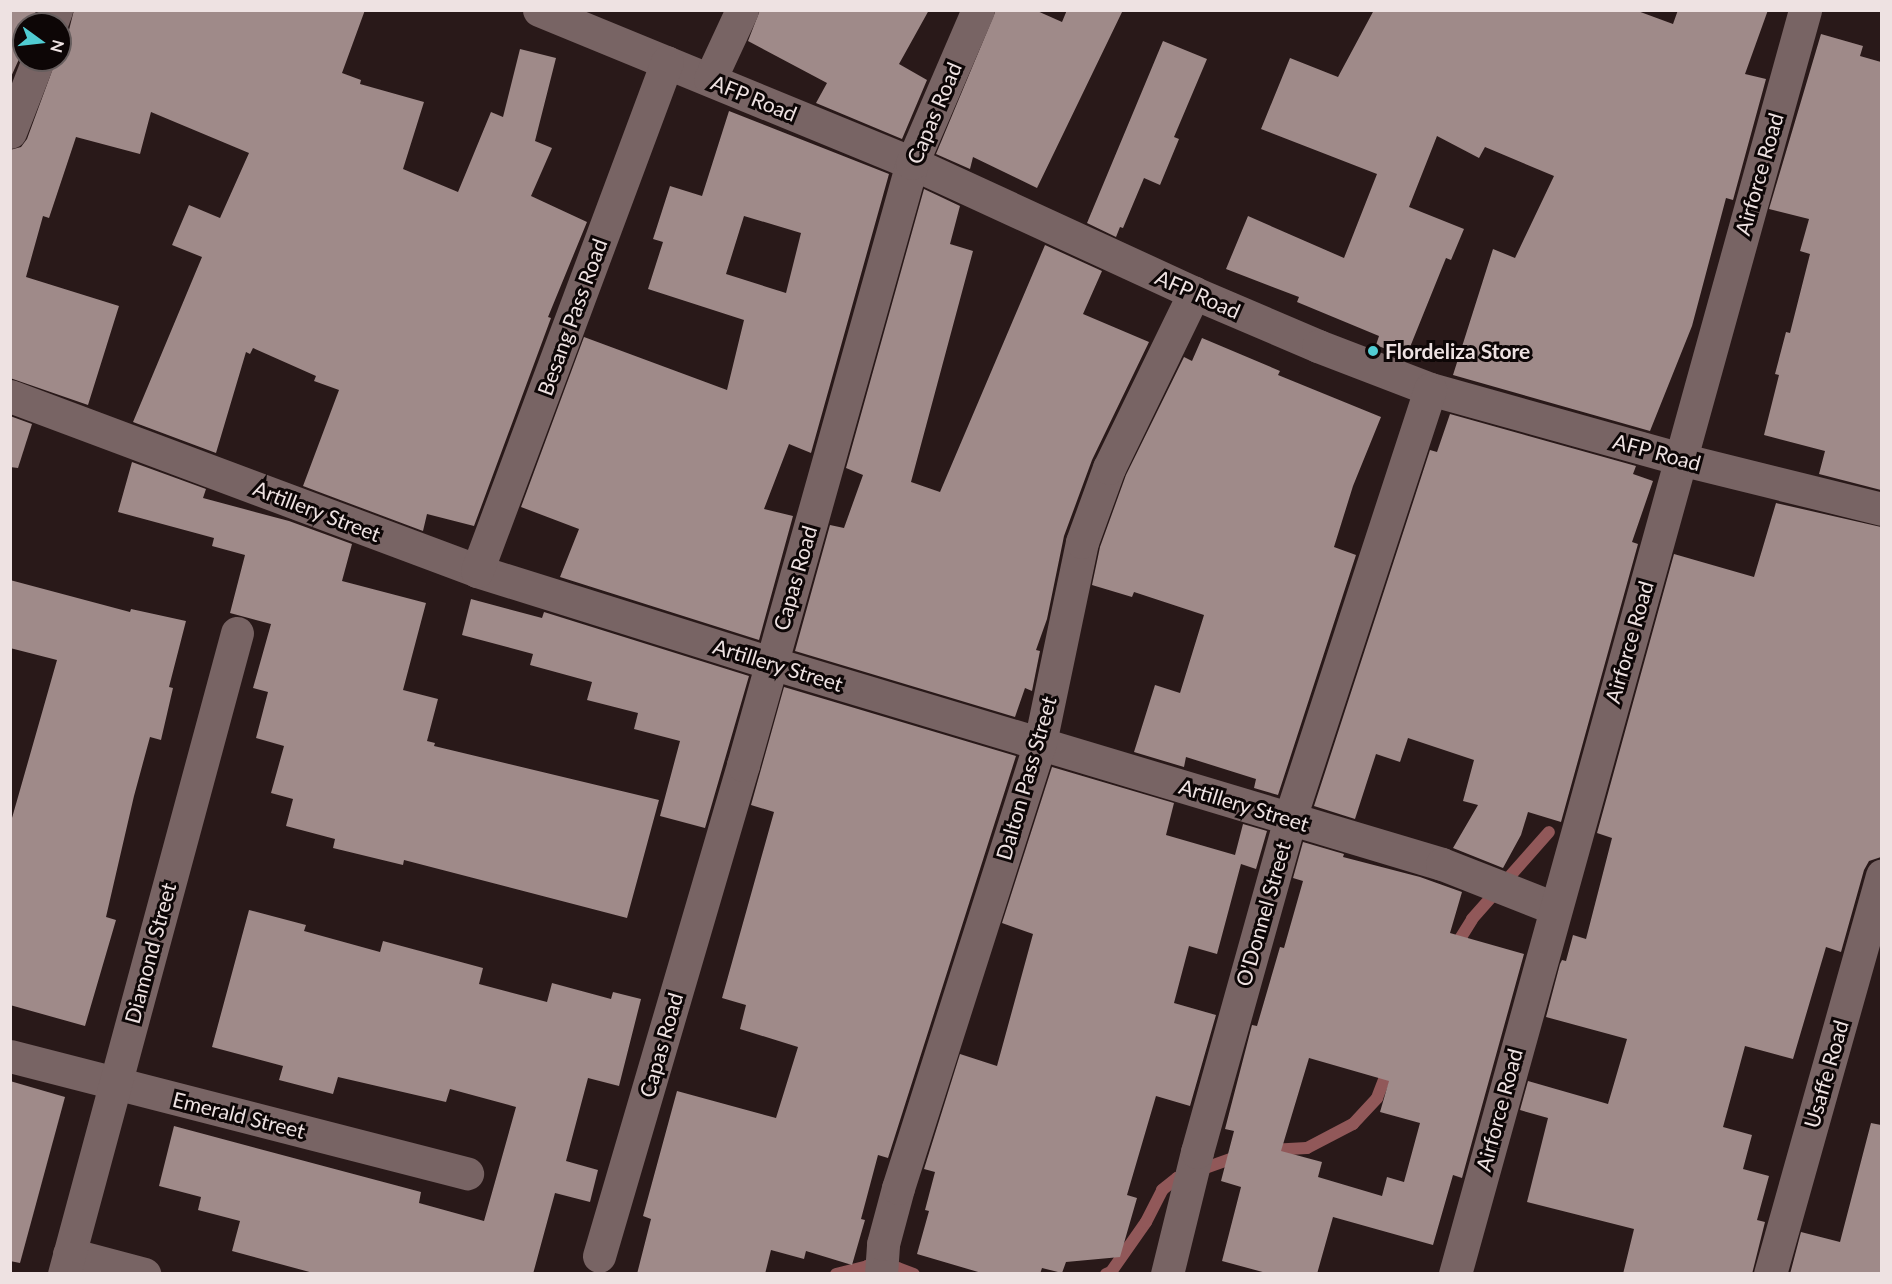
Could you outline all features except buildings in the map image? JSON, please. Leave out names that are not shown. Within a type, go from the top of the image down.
[{"type":"street","name":"AFP Road","points":[[539,10],[912,163],[1194,293],[1318,346],[1430,389],[1680,459],[1881,509]]},
{"type":"street","points":[[710,79],[742,10]]},
{"type":"street","name":"Capas Road","points":[[599,1256],[771,663],[912,163],[978,10]]},
{"type":"street","name":"Airforce Road","points":[[1455,1274],[1554,908],[1805,10]]},
{"type":"street","name":"Besang Pass Road","points":[[477,571],[667,62]]},
{"type":"street","points":[[10,132],[33,72]]},
{"type":"street","name":"Dalton Pass Street","points":[[882,1259],[898,1188],[1040,743],[1082,542],[1109,468],[1194,293]]},
{"type":"street","name":"O'Donnel Street","points":[[1167,1274],[1197,1152],[1290,818],[1430,389]]},
{"type":"street","name":"Artillery Street","points":[[10,396],[477,571],[771,663],[1442,864],[1554,908]]},
{"type":"street","name":"Diamond Street","points":[[66,1264],[237,633]]},
{"type":"street","name":"Usaffe Road","points":[[1770,1274],[1881,875]]},
{"type":"street","name":"Emerald Street","points":[[10,1056],[467,1173]]},
{"type":"street","points":[[66,1264],[144,1274]]},
{"type":"waterway","points":[[1453,950],[1472,919],[1549,832]]},
{"type":"waterway","points":[[1268,1150],[1307,1148],[1353,1124],[1377,1098],[1390,1064]]},
{"type":"waterway","points":[[1106,1274],[1111,1272],[1146,1222],[1162,1190],[1177,1178],[1242,1155]]},
{"type":"waterway","points":[[836,1274],[867,1266],[898,1268],[914,1274]]},
{"type":"place","name":"Flordeliza Store","points":[[1373,351]]}]
